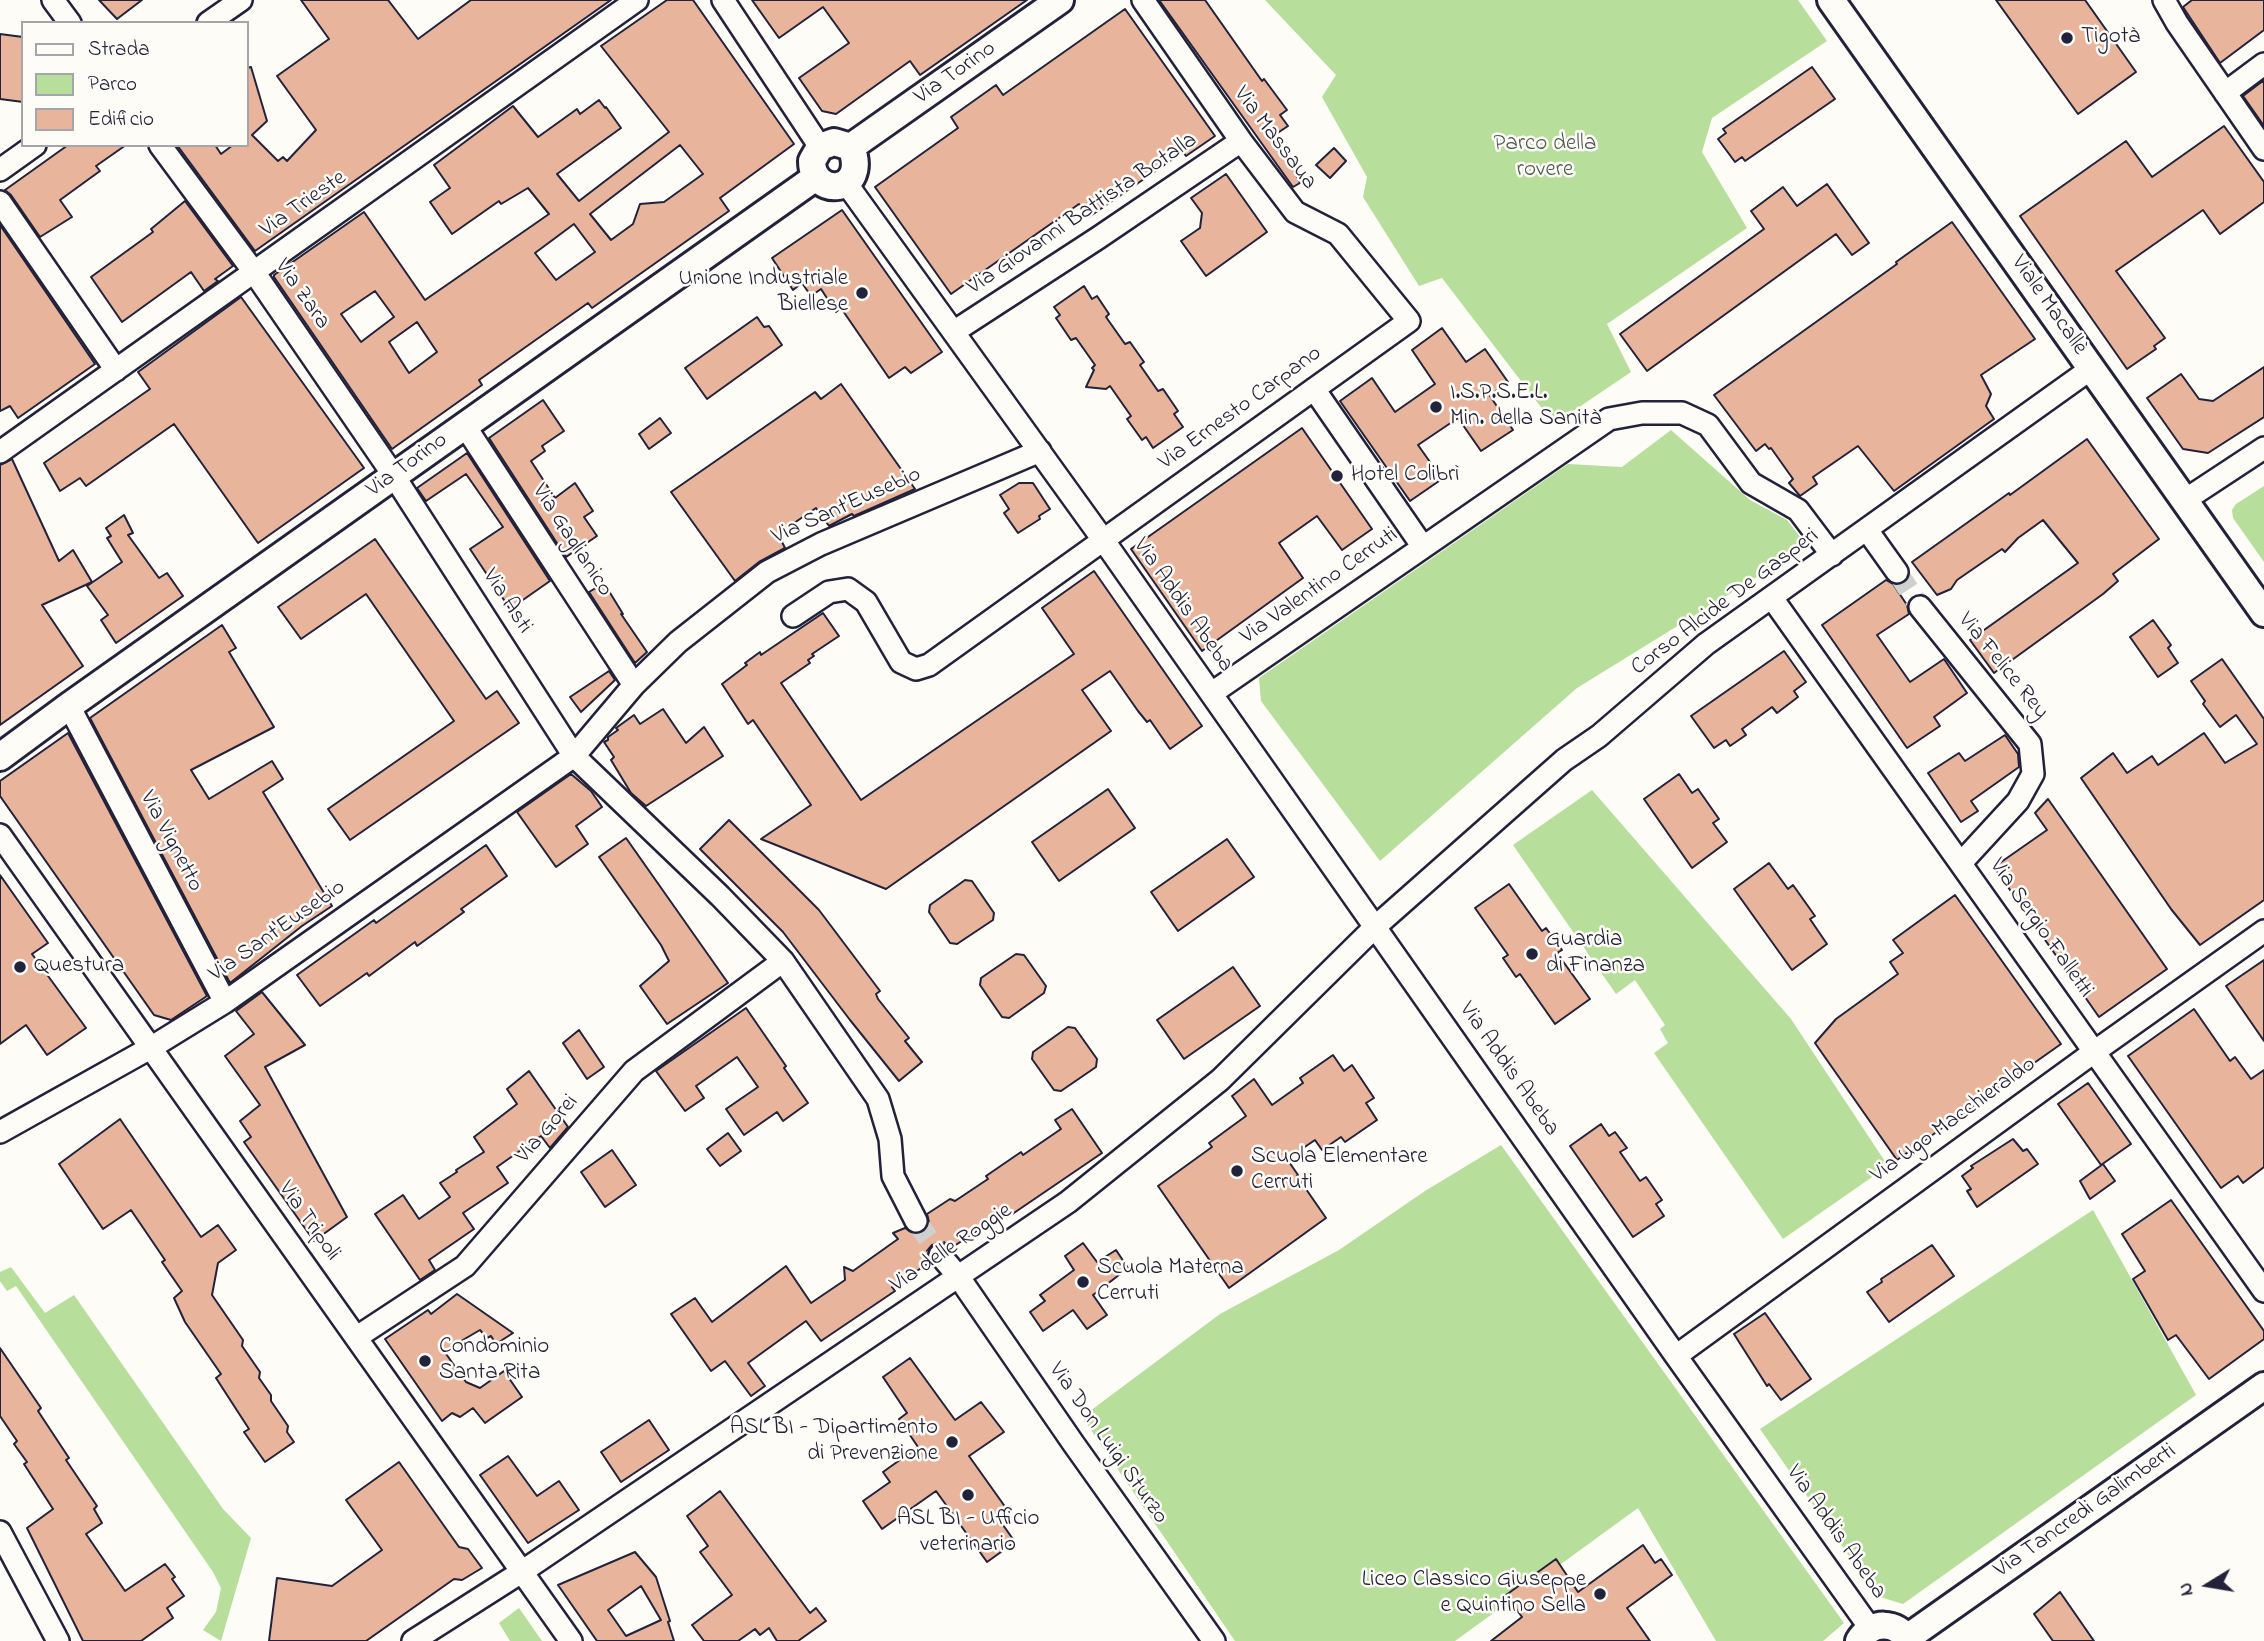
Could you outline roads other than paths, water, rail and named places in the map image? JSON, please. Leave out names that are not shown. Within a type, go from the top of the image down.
[{"type":"street","points":[[53,0],[69,21]]},
{"type":"street","points":[[211,21],[241,0]]},
{"type":"street","name":"Via Trieste","points":[[0,452],[637,0]]},
{"type":"street","points":[[723,0],[820,146]]},
{"type":"street","name":"Via Torino","points":[[850,147],[1060,0]]},
{"type":"street","name":"Via Massaua","points":[[1143,0],[1241,141],[1295,212],[1338,234],[1409,321]]},
{"type":"street","name":"Viale Macallè","points":[[1831,0],[2264,613]]},
{"type":"street","points":[[2164,0],[2264,149]]},
{"type":"street","points":[[2225,93],[2264,64]]},
{"type":"street","name":"Via Giovanni Battista Botalla","points":[[955,331],[1241,141]]},
{"type":"street","points":[[834,142],[850,147],[856,165],[855,172],[846,183],[833,186],[820,182],[812,161],[820,146],[834,142]]},
{"type":"street","points":[[0,170],[31,147]]},
{"type":"street","name":"Via Zara","points":[[161,147],[254,272],[394,476]]},
{"type":"street","name":"Via Torino","points":[[0,757],[816,177]]},
{"type":"street","name":"Via Addis Abeba","points":[[846,183],[955,331],[1212,693],[1676,1356],[1865,1635]]},
{"type":"street","points":[[0,202],[116,370]]},
{"type":"street","name":"Via Ernesto Carpano","points":[[1104,541],[1409,321]]},
{"type":"street","name":"Corso Alcide De Gasperi","points":[[1375,927],[1564,760],[1598,736],[1706,645],[2092,368]]},
{"type":"street","name":"Via Valentino Cerruti","points":[[1314,389],[1423,547]]},
{"type":"street","name":"Via Valentino Cerruti","points":[[1212,693],[1609,419],[1642,413],[1682,413],[1708,425],[1751,483],[1798,510],[1832,555]]},
{"type":"street","name":"Via Gaglianico","points":[[465,426],[634,685]]},
{"type":"street","points":[[2185,500],[2264,448]]},
{"type":"street","name":"Via Sant'Eusebio","points":[[0,1132],[152,1047],[225,1002],[575,756],[634,685],[678,642],[767,572],[821,544],[1040,451]]},
{"type":"street","name":"Via Asti","points":[[394,476],[575,756]]},
{"type":"street","points":[[1867,530],[1897,572]]},
{"type":"street","name":"Via Addis Abeba","points":[[793,616],[829,592],[848,589],[866,602],[901,662],[916,669],[929,665],[1104,541]]},
{"type":"street","name":"Via Sergio Falletti","points":[[1772,598],[2264,1291]]},
{"type":"street","name":"Via Felice Rey","points":[[1920,607],[2030,744],[2033,774],[2018,802],[1961,863]]},
{"type":"street","name":"Via Vignetto","points":[[69,706],[225,1002]]},
{"type":"street","points":[[575,756],[783,961],[878,1099],[890,1139],[893,1176],[916,1221]]},
{"type":"street","name":"Via Tripoli","points":[[0,835],[572,1641]]},
{"type":"street","name":"Via delle Roggie","points":[[413,1641],[523,1571],[1068,1202],[1220,1080],[1375,927]]},
{"type":"street","name":"Via Ugo Macchieraldo","points":[[1676,1356],[2264,931]]},
{"type":"street","name":"Via Gorei","points":[[357,1336],[465,1266],[634,1071],[783,961]]},
{"type":"street","points":[[940,1255],[958,1276]]},
{"type":"street","name":"Via Don Luigi Sturzo","points":[[958,1276],[1214,1641]]},
{"type":"street","name":"Via Tancredi Galimberti","points":[[1908,1639],[2264,1386]]},
{"type":"street","points":[[0,1532],[58,1641]]},
{"type":"street","points":[[1865,1635],[1880,1625],[1891,1626],[1900,1630],[1908,1639]]},
{"type":"tunnel","points":[[1897,572],[1920,607]]},
{"type":"tunnel","points":[[916,1221],[940,1255]]},
{"type":"place","name":"Tigotà","points":[[2067,38]]},
{"type":"place","name":"Unione Industriale Biellese","points":[[862,293]]},
{"type":"place","name":"I.S.P.S.E.L. Min. della Sanità","points":[[1436,407]]},
{"type":"place","name":"Hotel Colibrì","points":[[1337,476]]},
{"type":"place","name":"Guardia di Finanza","points":[[1532,954]]},
{"type":"place","name":"Questura","points":[[20,967]]},
{"type":"place","name":"Scuola Elementare Cerruti","points":[[1237,1171]]},
{"type":"place","name":"Scuola Materna Cerruti","points":[[1083,1282]]},
{"type":"place","name":"Condominio Santa Rita","points":[[425,1361]]},
{"type":"place","name":"ASL BI - Dipartimento di Prevenzione","points":[[952,1442]]},
{"type":"place","name":"ASL BI - Ufficio veterinario","points":[[968,1495]]},
{"type":"place","name":"Liceo Classico Giuseppe e Quintino Sella","points":[[1600,1594]]},
{"type":"park label","name":"Parco della rovere","points":[[1545,158]]}]
